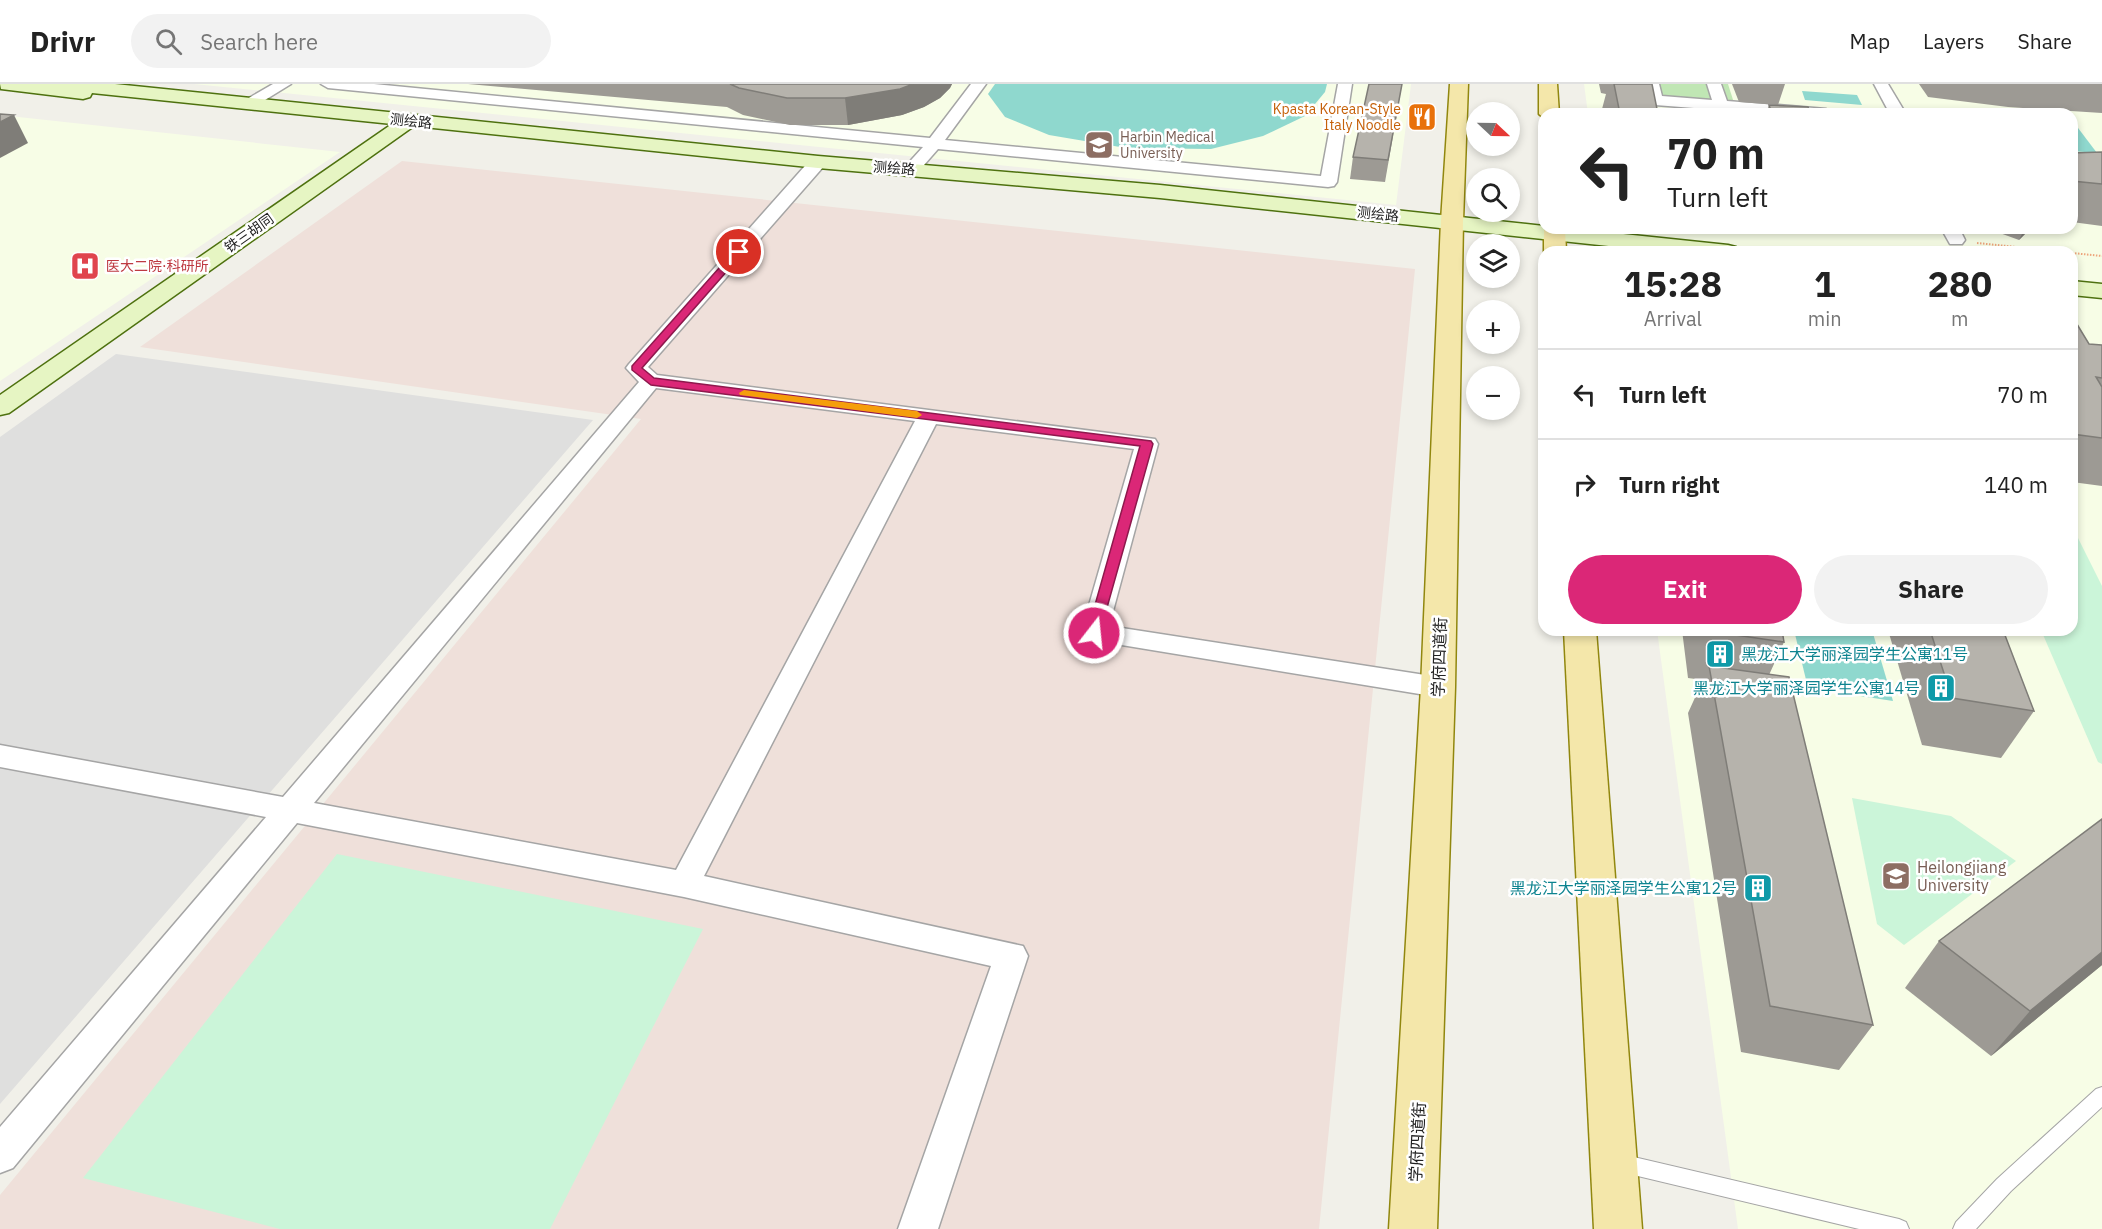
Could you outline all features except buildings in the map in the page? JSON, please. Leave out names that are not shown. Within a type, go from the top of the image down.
[{"type":"main road","name":"测绘路","points":[[2,84],[1451,229]]},
{"type":"main road","name":"测绘路","points":[[61,84],[405,124]]},
{"type":"main road","name":"学府四道街","points":[[1413,1229],[1438,687],[1451,229],[1459,84]]},
{"type":"main road","points":[[1548,84],[1549,108]]},
{"type":"main road","name":"铁三胡同","points":[[0,407],[405,124]]},
{"type":"main road","name":"测绘路","points":[[815,166],[911,169],[1555,240],[1642,246]]},
{"type":"main road","name":"测绘路","points":[[1555,240],[1584,246]]},
{"type":"main road","points":[[2078,289],[2102,291]]},
{"type":"main road","points":[[2078,299],[2102,302]]},
{"type":"main road","points":[[1580,636],[1618,1229]]},
{"type":"street","points":[[247,105],[284,84]]},
{"type":"street","points":[[328,84],[1328,182],[1346,84]]},
{"type":"street","points":[[911,169],[979,84]]},
{"type":"street","points":[[1652,84],[1655,100],[1756,108]]},
{"type":"street","points":[[1714,84],[1721,105]]},
{"type":"street","points":[[1881,84],[1895,108]]},
{"type":"street","points":[[815,166],[636,368],[651,381],[1147,444],[1094,633],[1438,687]]},
{"type":"street","points":[[0,1155],[651,381]]},
{"type":"street","points":[[684,884],[929,416]]},
{"type":"street","points":[[0,756],[684,884],[1011,956],[918,1229]]},
{"type":"lane","points":[[1963,1229],[2004,1185],[2102,1095]]},
{"type":"lane","points":[[1614,1161],[1899,1229]]},
{"type":"path","points":[[1953,234],[2028,246]]},
{"type":"path","points":[[2078,254],[2102,256]]},
{"type":"shaded area","name":"Harbin Medical University","points":[[194,84],[1411,84],[1396,205]]},
{"type":"shaded area","points":[[995,84],[1327,84],[1325,92],[1305,116],[1263,136],[1211,149],[1126,148],[1049,135],[1005,117],[988,94]]},
{"type":"shaded area","name":"Heilongjiang University","points":[[1584,84],[2102,84],[2102,1229],[1738,1229],[1658,636],[2078,636],[2078,246],[1606,246],[1604,234],[2078,234],[2078,108],[1587,108]]},
{"type":"shaded area","points":[[1802,91],[1857,95],[1862,105],[1805,100]]},
{"type":"shaded area","name":"医大二院·科研所","points":[[0,115],[340,152],[0,381]]},
{"type":"shaded area","points":[[2078,128],[2097,153],[2078,151]]},
{"type":"shaded area","points":[[402,161],[1415,269],[1319,1229],[0,1229],[0,1195],[641,419],[140,347]]},
{"type":"shaded area","points":[[116,354],[593,420],[0,1104],[0,437]]},
{"type":"shaded area","points":[[1795,636],[1874,636],[1893,701],[1808,688]]},
{"type":"green space","points":[[1657,84],[1728,84],[1734,103],[1660,98]]},
{"type":"green space","points":[[1693,105],[1730,108],[1673,108]]},
{"type":"green space","points":[[2078,538],[2102,586],[2102,764],[2098,762],[2044,636],[2078,636]]},
{"type":"green space","points":[[1852,798],[1951,816],[2016,861],[1904,945],[1877,924]]},
{"type":"green space","points":[[337,854],[703,929],[550,1229],[280,1229],[83,1178]]},
{"type":"slow traffic","points":[[744,393],[917,415]]},
{"type":"place","name":"Kpasta Korean-Style Italy Noodle","points":[[1422,117]]},
{"type":"place","name":"Harbin Medical University","points":[[1099,145]]},
{"type":"place","name":"医大二院·科研所","points":[[85,266]]},
{"type":"place","name":"黑龙江大学丽泽园学生公寓11号","points":[[1720,654]]},
{"type":"place","name":"黑龙江大学丽泽园学生公寓14号","points":[[1941,688]]},
{"type":"place","name":"Heilongjiang University","points":[[1896,876]]},
{"type":"place","name":"黑龙江大学丽泽园学生公寓12号","points":[[1758,888]]},
{"type":"route","points":[[739,252],[636,368],[651,381],[1147,444],[1094,633]]}]
